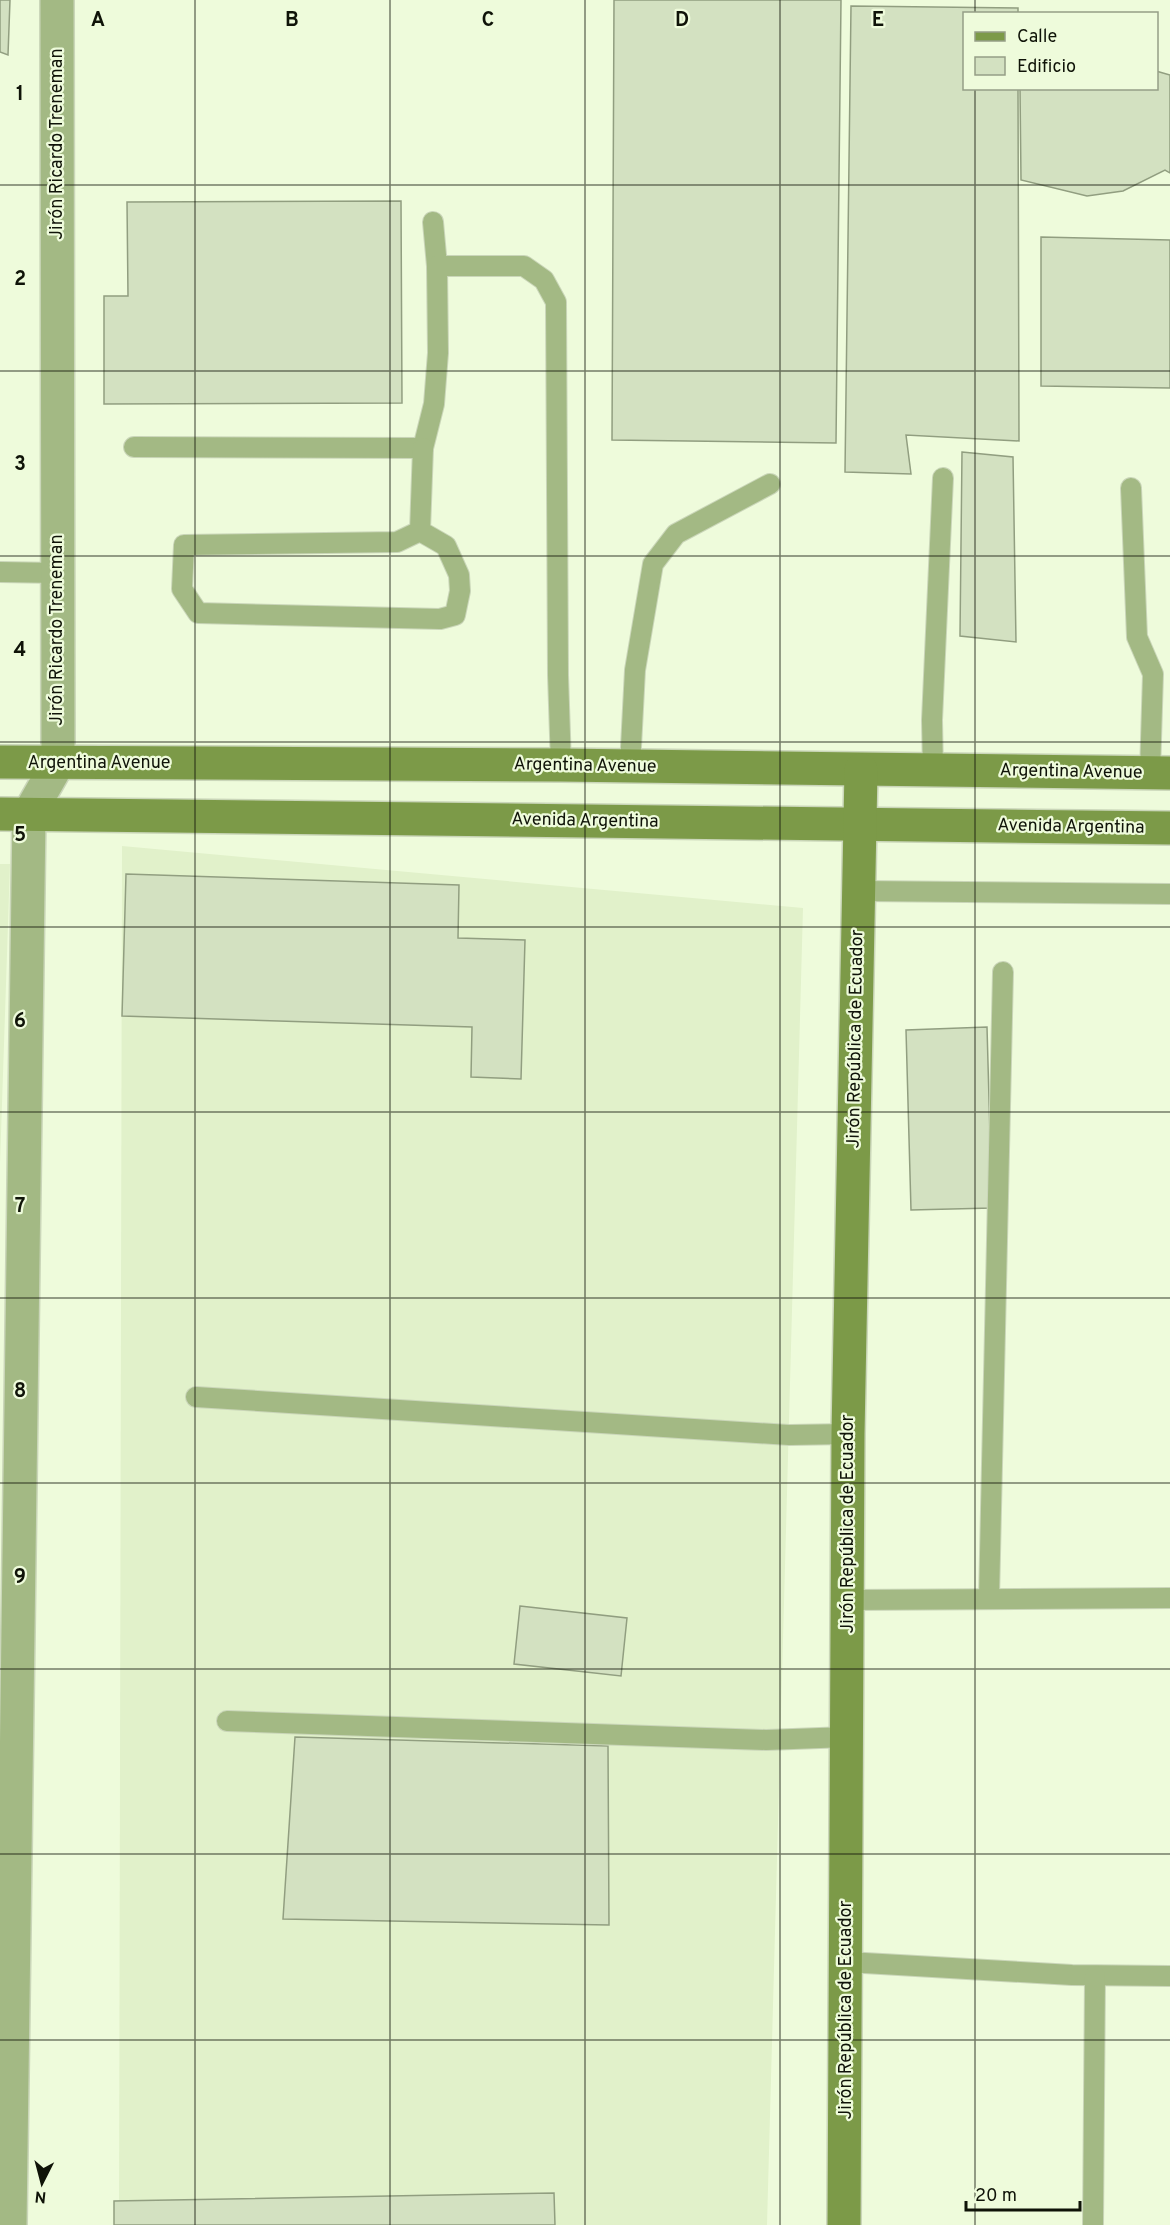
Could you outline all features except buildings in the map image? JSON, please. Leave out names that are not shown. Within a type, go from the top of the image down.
[{"type":"main road","name":"Argentina Avenue","points":[[0,762],[561,765],[1160,773]]},
{"type":"main road","name":"Jirón República de Ecuador","points":[[844,2225],[848,1434],[861,770]]},
{"type":"main road","name":"Avenida Argentina","points":[[15,814],[1170,828]]},
{"type":"street","name":"Jirón Ricardo Treneman","points":[[10,2225],[15,814],[58,763],[57,0]]},
{"type":"lane","points":[[420,531],[423,448],[434,404],[437,373],[437,266],[433,222]]},
{"type":"lane","points":[[437,266],[524,266],[544,280],[556,302],[558,675],[561,765]]},
{"type":"lane","points":[[134,447],[423,448]]},
{"type":"lane","points":[[933,771],[932,720],[943,478]]},
{"type":"lane","points":[[630,766],[636,670],[653,564],[676,534],[770,484]]},
{"type":"lane","points":[[1131,488],[1137,637],[1153,674],[1160,773]]},
{"type":"lane","points":[[420,531],[446,546],[459,575],[460,591],[455,615],[440,619],[198,613],[182,589],[184,544],[397,542],[420,531]]},
{"type":"lane","points":[[0,572],[57,573]]},
{"type":"lane","points":[[860,891],[1170,894]]},
{"type":"lane","points":[[989,1599],[1003,972]]},
{"type":"lane","points":[[196,1397],[789,1435],[848,1434]]},
{"type":"lane","points":[[847,1600],[1170,1598]]},
{"type":"lane","points":[[227,1721],[754,1739],[847,1737]]},
{"type":"lane","points":[[847,1962],[1095,1976],[1170,1976]]},
{"type":"lane","points":[[1093,2225],[1095,1976]]},
{"type":"shaded area","points":[[122,846],[803,908],[767,2225],[119,2225]]},
{"type":"shaded area","points":[[0,864],[10,864],[0,1164]]}]
